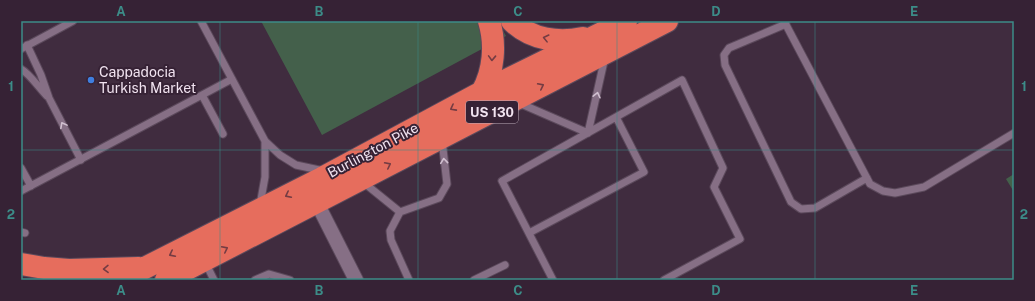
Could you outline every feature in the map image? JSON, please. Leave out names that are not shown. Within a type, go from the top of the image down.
[{"type":"highway","points":[[482,92],[488,83],[492,65],[493,36],[489,21]]},
{"type":"highway","points":[[512,21],[528,33],[550,39],[602,44]]},
{"type":"highway","name":"Burlington Pike","points":[[166,280],[514,100],[602,44],[626,21]]},
{"type":"highway","name":"Burlington Pike","points":[[121,280],[334,172],[482,92],[602,44],[667,21]]},
{"type":"highway","points":[[21,264],[69,270],[145,268]]},
{"type":"street","points":[[317,203],[356,280]]},
{"type":"lane","points":[[73,21],[24,47],[41,76],[49,98],[81,160]]},
{"type":"lane","points":[[201,21],[265,141],[280,155],[296,165],[334,172]]},
{"type":"lane","points":[[867,178],[815,208],[801,209],[791,202],[725,65],[724,55],[729,48],[785,23],[867,178],[870,184],[883,191],[895,193],[924,187],[1014,133]]},
{"type":"lane","points":[[588,133],[602,44]]},
{"type":"lane","points":[[23,72],[49,98]]},
{"type":"lane","points":[[21,191],[232,79]]},
{"type":"lane","points":[[553,280],[502,181],[682,80],[723,168],[714,187],[740,239],[664,280]]},
{"type":"lane","points":[[202,95],[223,134]]},
{"type":"lane","points":[[514,100],[588,133]]},
{"type":"lane","points":[[529,233],[644,172],[616,117]]},
{"type":"lane","points":[[409,280],[391,240],[390,231],[400,212],[439,198],[447,184],[441,138]]},
{"type":"lane","points":[[260,210],[265,177],[265,141]]},
{"type":"lane","points":[[21,168],[31,186]]},
{"type":"lane","points":[[360,180],[400,212]]},
{"type":"lane","points":[[204,260],[214,280]]},
{"type":"lane","points":[[474,280],[505,265]]},
{"type":"lane","points":[[255,280],[269,274],[290,280]]},
{"type":"green space","points":[[261,21],[498,21],[506,36],[322,135]]},
{"type":"green space","points":[[1014,174],[1014,192],[1006,179]]},
{"type":"place","name":"Cappadocia Turkish Market","points":[[91,80]]}]
